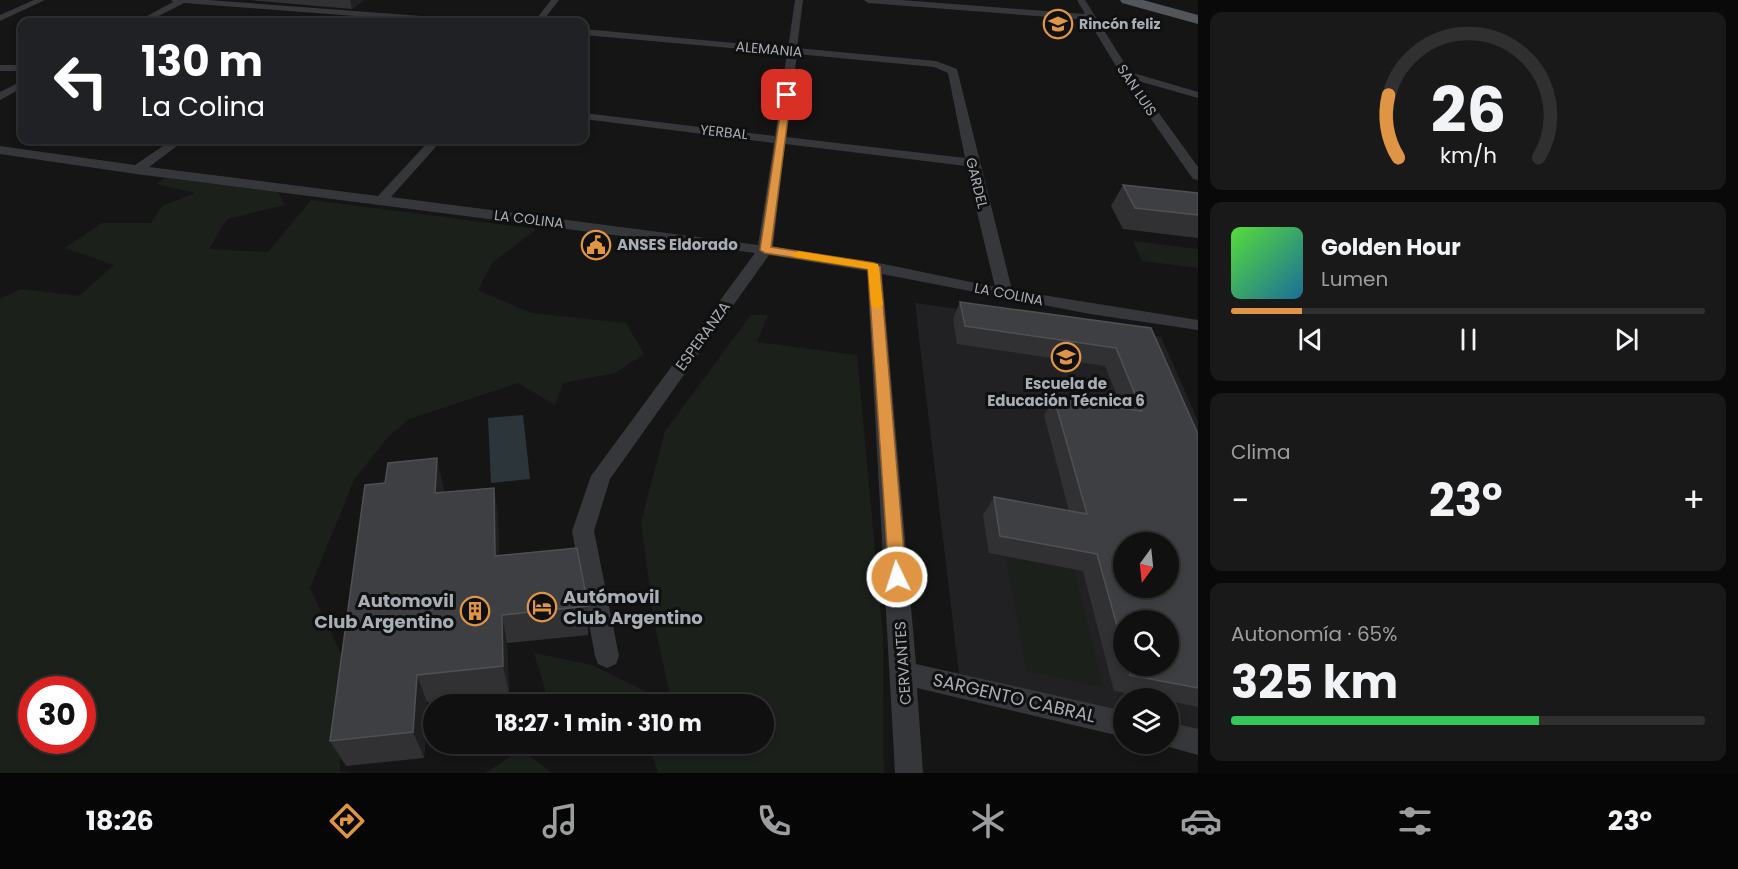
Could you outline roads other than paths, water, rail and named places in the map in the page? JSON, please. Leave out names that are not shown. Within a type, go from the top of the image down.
[{"type":"main road","points":[[1127,0],[1198,20]]},
{"type":"street","points":[[0,18],[41,0]]},
{"type":"street","points":[[176,0],[399,18]]},
{"type":"street","points":[[149,18],[183,0]]},
{"type":"street","points":[[541,18],[555,0]]},
{"type":"street","name":"ESPERANZA","points":[[607,656],[583,531],[602,476],[765,250],[794,51],[799,0]]},
{"type":"street","points":[[868,0],[1090,17]]},
{"type":"street","name":"SAN LUIS","points":[[1081,0],[1125,74],[1198,176]]},
{"type":"street","points":[[348,18],[366,5]]},
{"type":"street","name":"ALEMANIA","points":[[588,32],[936,64],[953,71]]},
{"type":"street","points":[[0,68],[18,68]]},
{"type":"street","name":"GARDEL","points":[[953,71],[972,163],[1005,294]]},
{"type":"street","points":[[1125,74],[1198,95]]},
{"type":"street","points":[[0,96],[18,86]]},
{"type":"street","points":[[1135,89],[1198,102]]},
{"type":"street","name":"YERBAL","points":[[588,116],[972,163]]},
{"type":"street","points":[[136,170],[173,144]]},
{"type":"street","points":[[381,200],[432,144]]},
{"type":"street","name":"LA COLINA","points":[[0,150],[136,170],[765,250],[874,267],[1137,318],[1198,325]]},
{"type":"street","name":"CERVANTES","points":[[874,267],[904,673],[909,773]]},
{"type":"street","name":"SARGENTO CABRAL","points":[[904,673],[1113,721]]},
{"type":"street","points":[[1179,738],[1198,742]]},
{"type":"place","name":"Rincón feliz","points":[[1058,24]]},
{"type":"place","name":"ANSES Eldorado","points":[[596,245]]},
{"type":"place","name":"Escuela de Educación Técnica 6","points":[[1066,357]]},
{"type":"place","name":"Autómovil Club Argentino","points":[[542,607]]},
{"type":"place","name":"Automovil Club Argentino","points":[[475,611]]}]
